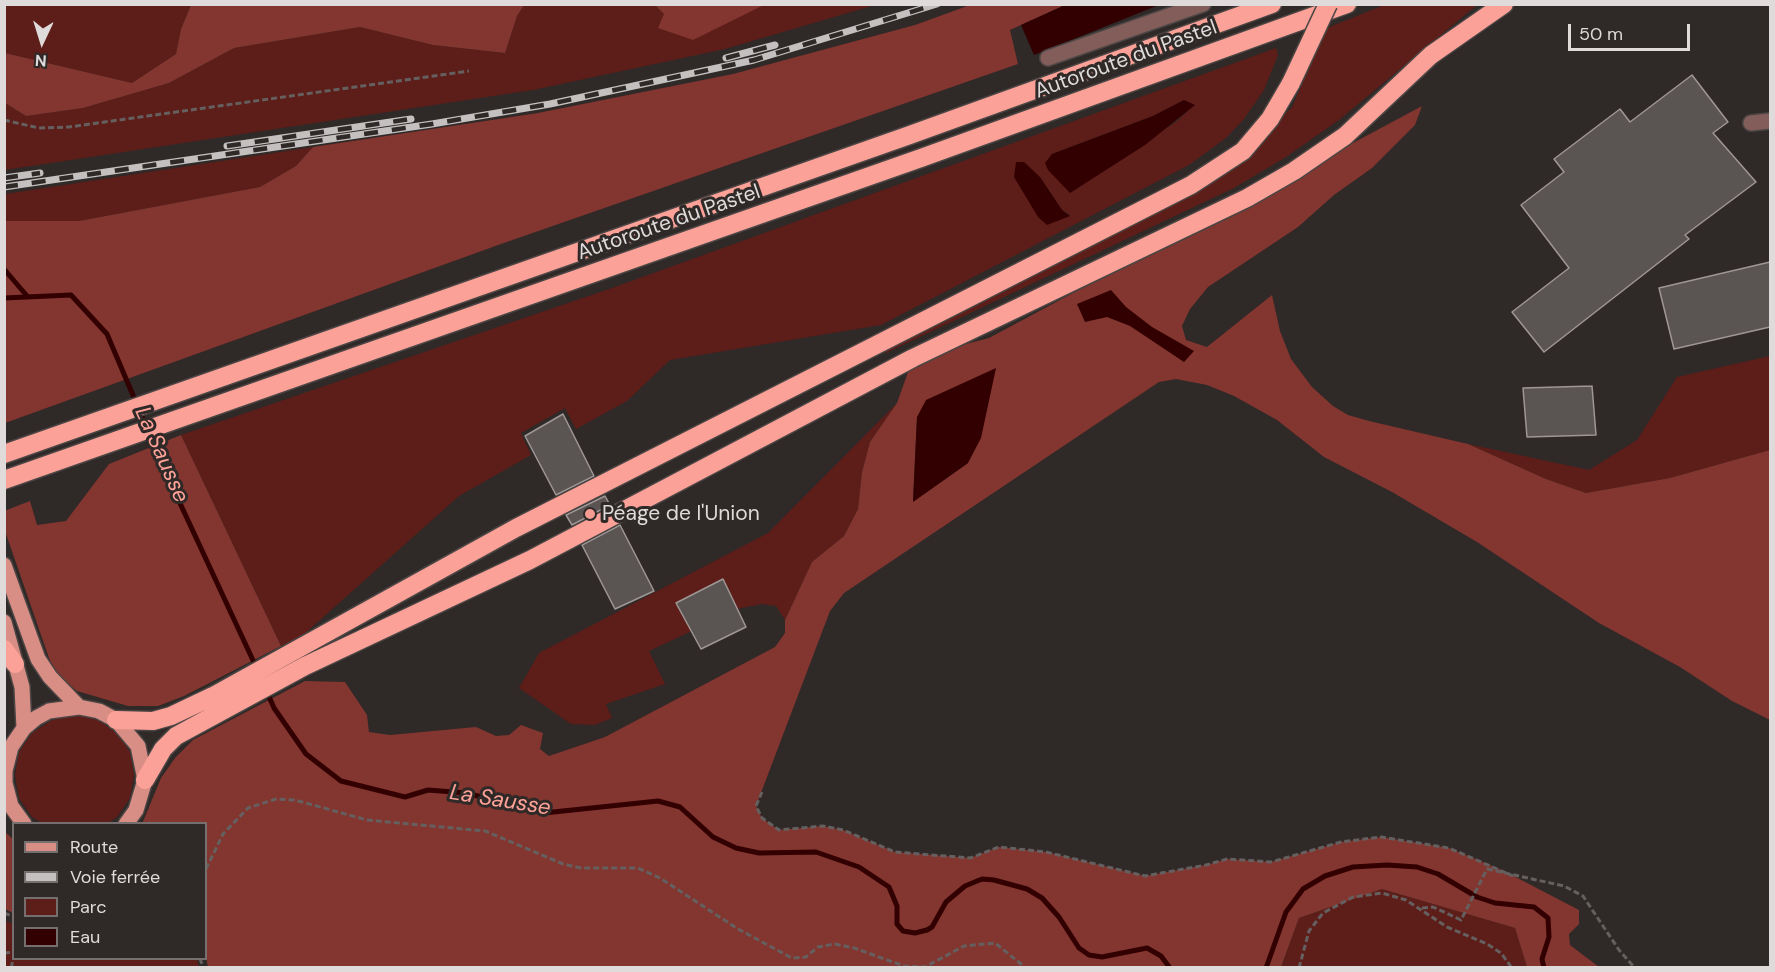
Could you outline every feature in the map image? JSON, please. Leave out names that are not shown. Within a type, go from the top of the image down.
[{"type":"highway","name":"Autoroute du Pastel","points":[[4,454],[907,136],[1247,9],[1272,4]]},
{"type":"highway","points":[[145,780],[163,749],[176,736],[216,704],[297,649],[516,528],[1191,185],[1243,151],[1270,119],[1291,83],[1328,4]]},
{"type":"highway","name":"Autoroute du Pastel","points":[[4,480],[921,158],[1347,4]]},
{"type":"highway","points":[[116,720],[138,722],[216,704],[306,666],[530,560],[913,358],[1247,198],[1294,171],[1345,136],[1431,55],[1504,4]]},
{"type":"main road","points":[[4,565],[38,659],[50,677],[80,706]]},
{"type":"main road","points":[[4,622],[10,656],[22,687],[24,728]]},
{"type":"main road","points":[[15,818],[6,789],[6,760],[11,747],[24,728],[49,711],[80,706],[99,711],[116,720],[138,746],[145,780],[136,810],[127,822]]},
{"type":"lane","points":[[1048,58],[1203,4]]},
{"type":"lane","points":[[1750,123],[1770,121]]},
{"type":"path","points":[[4,120],[39,129],[69,127],[469,71]]},
{"type":"path","points":[[762,792],[756,806],[762,818],[779,830],[823,826],[843,830],[895,852],[970,858],[999,847],[1046,852],[1145,876],[1206,866],[1227,859],[1271,862],[1341,842],[1381,837],[1449,848],[1513,876]]},
{"type":"path","points":[[207,867],[224,834],[248,808],[276,798],[295,800],[367,820],[484,831],[563,864],[581,868],[638,868],[660,878],[738,929],[792,958],[806,957],[818,947],[835,944],[854,948],[904,966],[925,967],[964,946],[995,943],[1026,968]]},
{"type":"path","points":[[1299,968],[1309,931],[1323,913],[1337,904],[1353,897],[1382,893],[1422,908],[1445,911],[1461,920],[1487,868],[1513,876],[1564,886],[1582,896],[1619,950],[1635,968]]},
{"type":"path","points":[[1422,908],[1447,927],[1502,953],[1512,968]]},
{"type":"green space","points":[[4,5],[191,5],[181,29],[176,54],[132,83],[5,53]]},
{"type":"green space","points":[[524,5],[655,5],[664,14],[745,13],[764,5],[875,5],[725,49],[533,90],[5,170],[5,103],[26,116],[83,108],[169,83],[234,48],[360,27],[433,45],[505,53],[517,16]]},
{"type":"green space","points":[[1384,5],[1477,5],[1339,120],[1286,157],[1234,188],[886,353],[884,351],[1226,172],[1292,107],[1327,28]]},
{"type":"green space","points":[[1276,48],[1278,55],[1264,90],[1244,119],[1226,138],[1189,165],[881,325],[670,360],[627,401],[576,429],[565,408],[521,433],[531,455],[459,496],[301,637],[281,646],[181,435],[612,288]],"holes":[[[1184,100],[1194,105],[1177,121],[1070,193],[1052,154],[1153,116]],[[1040,177],[1062,210],[1070,215],[1038,217]]]},
{"type":"green space","points":[[313,147],[296,166],[260,187],[79,221],[5,221],[5,194]]},
{"type":"green space","points":[[1770,356],[1770,450],[1670,478],[1586,493],[1546,479],[1468,444],[1589,470],[1637,440],[1677,377]]},
{"type":"green space","points":[[897,403],[870,442],[862,472],[858,509],[844,536],[812,562],[785,620],[776,606],[762,604],[741,608],[649,651],[665,684],[606,704],[612,718],[595,725],[571,724],[519,688],[539,653],[768,533]]},
{"type":"green space","points":[[75,715],[98,720],[117,733],[130,752],[134,775],[130,798],[117,817],[110,822],[40,822],[32,817],[19,798],[15,775],[19,752],[32,733],[52,720]]},
{"type":"green space","points":[[1382,889],[1515,928],[1527,967],[1281,968],[1299,918]]},
{"type":"green space","points":[[4,920],[12,924],[12,960],[197,960],[199,967],[5,967]]},
{"type":"shaded area","points":[[191,4],[524,5],[517,16],[505,53],[433,45],[360,27],[234,48],[169,83],[83,108],[26,116],[5,103],[5,53],[132,83],[176,54],[181,29]]},
{"type":"shaded area","points":[[655,5],[764,5],[693,40],[658,28],[664,14]]},
{"type":"shaded area","points":[[970,5],[1065,5],[1010,30],[1018,64],[501,244],[5,423],[5,221],[79,221],[260,187],[296,166],[313,147],[538,113],[733,74],[915,25]]},
{"type":"shaded area","points":[[1422,106],[1415,125],[1372,168],[1334,195],[1298,227],[1208,287],[1190,309],[1182,326],[1186,340],[1207,347],[1272,295],[1280,331],[1291,359],[1312,387],[1333,406],[1348,415],[1369,421],[1468,444],[1546,479],[1586,493],[1670,478],[1770,450],[1770,720],[1732,701],[1680,667],[1599,623],[1477,542],[1392,492],[1324,457],[1277,420],[1234,396],[1207,385],[1176,379],[1159,382],[844,593],[830,611],[756,806],[762,818],[779,830],[823,826],[843,830],[895,852],[970,858],[999,847],[1046,852],[1145,876],[1227,859],[1271,862],[1341,842],[1381,837],[1449,848],[1504,871],[1579,910],[1579,924],[1569,934],[1570,945],[1599,967],[1527,967],[1515,928],[1382,889],[1299,918],[1281,967],[208,967],[207,822],[143,822],[161,778],[175,758],[193,740],[305,681],[345,682],[367,715],[369,732],[390,735],[476,727],[496,736],[509,735],[521,725],[543,733],[540,749],[549,756],[605,737],[775,647],[785,633],[785,620],[812,562],[844,536],[858,509],[862,472],[870,442],[897,403],[913,358],[989,338]],"holes":[[[917,417],[968,463],[913,501]]]},
{"type":"shaded area","points":[[181,435],[281,646],[184,696],[158,706],[128,706],[77,691],[60,677],[50,661],[5,531],[4,511],[30,501],[37,525],[66,521],[109,464]]},
{"type":"shaded area","points":[[4,831],[12,838],[12,912],[5,909]]},
{"type":"water","points":[[1065,5],[1159,5],[1034,55],[1021,25]]},
{"type":"water","points":[[1184,100],[1195,105],[1145,145],[1070,193],[1048,170],[1045,163],[1052,154],[1153,116]]},
{"type":"water","points":[[1016,162],[1024,162],[1040,177],[1062,210],[1070,216],[1047,225],[1038,217],[1014,177]]},
{"type":"water","points":[[1111,290],[1126,307],[1152,327],[1194,351],[1184,362],[1130,326],[1107,317],[1085,322],[1077,304]]},
{"type":"water","points":[[996,368],[981,438],[968,463],[913,502],[917,417],[926,400]]},
{"type":"building","points":[[1692,75],[1728,122],[1713,133],[1756,182],[1685,235],[1689,239],[1544,352],[1512,312],[1569,268],[1521,205],[1564,172],[1554,159],[1620,109],[1630,122]]},
{"type":"building","points":[[1770,262],[1770,327],[1674,349],[1659,288]]},
{"type":"building","points":[[1592,386],[1596,435],[1527,437],[1523,388]]},
{"type":"building","points":[[563,414],[594,476],[556,495],[525,436]]},
{"type":"building","points":[[605,496],[610,505],[572,525],[566,515]]},
{"type":"building","points":[[620,525],[654,591],[615,609],[582,545]]},
{"type":"building","points":[[723,579],[746,627],[701,649],[676,603]]},
{"type":"waterway","points":[[4,269],[27,296]]},
{"type":"waterway","name":"La Sausse","points":[[4,298],[71,295],[107,334],[166,473],[257,669]]},
{"type":"waterway","name":"La Sausse","points":[[267,692],[274,708],[306,754],[341,781],[405,797],[428,790],[466,793],[544,813],[658,801],[680,807],[713,837],[736,848],[759,853],[816,852],[859,867],[889,887],[897,906],[897,924],[903,931],[915,933],[927,930],[932,927],[946,902],[965,886],[982,879],[994,880],[1027,889],[1042,898],[1059,917],[1079,948],[1089,955],[1102,957],[1147,948],[1161,956],[1170,968]]},
{"type":"waterway","name":"La Sausse","points":[[1266,968],[1286,912],[1303,889],[1325,876],[1353,867],[1387,865],[1417,867],[1438,874],[1477,897],[1495,903],[1534,907],[1548,918],[1549,937],[1542,959],[1544,968]]},
{"type":"railway","points":[[4,187],[432,124],[550,104],[754,60],[937,4]]},
{"type":"railway","points":[[726,58],[775,45]]},
{"type":"railway","points":[[227,146],[411,119]]},
{"type":"railway","points":[[4,178],[40,173]]},
{"type":"place","name":"Péage de l'Union","points":[[590,514]]}]
